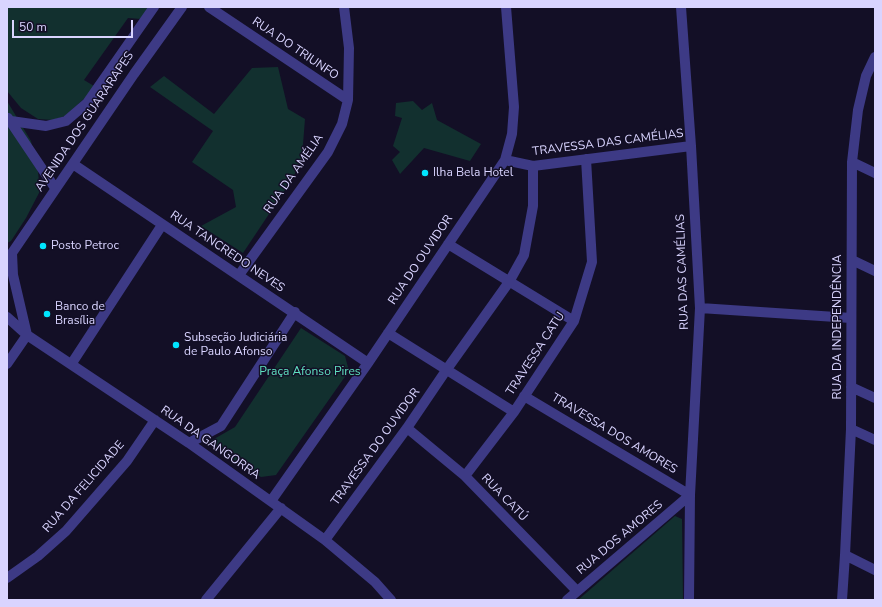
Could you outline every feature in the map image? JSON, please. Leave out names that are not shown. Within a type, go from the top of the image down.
[{"type":"street","name":"AVENIDA DOS GUARARAPES","points":[[9,119],[46,126],[66,121],[87,103],[154,7]]},
{"type":"street","name":"AVENIDA DOS GUARARAPES","points":[[10,254],[182,7]]},
{"type":"street","name":"RUA DO TRIUNFO","points":[[208,7],[348,100]]},
{"type":"street","name":"RUA DA AMÉLIA","points":[[239,275],[328,152],[342,124],[348,100],[349,48],[344,7]]},
{"type":"street","name":"RUA DO OUVIDOR","points":[[271,501],[388,333],[505,160],[512,134],[514,106],[506,7]]},
{"type":"street","name":"RUA DAS CAMÉLIAS","points":[[682,10],[700,308],[690,495],[689,600]]},
{"type":"street","name":"RUA DA INDEPENDÊNCIA","points":[[842,600],[851,429],[852,162],[858,110],[866,76],[875,57]]},
{"type":"street","points":[[9,119],[55,188]]},
{"type":"street","name":"TRAVESSA DAS CAMÉLIAS","points":[[505,160],[533,166],[691,146]]},
{"type":"street","name":"TRAVESSA CATU","points":[[465,476],[514,412],[574,321],[592,262],[586,159]]},
{"type":"street","points":[[852,162],[875,173]]},
{"type":"street","name":"RUA TANCREDO NEVES","points":[[73,164],[368,362]]},
{"type":"street","name":"TRAVESSA DO OUVIDOR","points":[[325,540],[407,428],[509,282],[524,255],[533,206],[533,166]]},
{"type":"street","points":[[72,363],[162,225]]},
{"type":"street","points":[[448,244],[574,321]]},
{"type":"street","points":[[7,364],[27,335],[13,276],[10,254]]},
{"type":"street","points":[[852,260],[875,271]]},
{"type":"street","points":[[700,308],[851,318]]},
{"type":"street","points":[[189,443],[221,426],[295,312]]},
{"type":"street","name":"RUA DA GANGORRA","points":[[7,317],[27,335],[72,363],[189,443],[325,540],[375,582],[392,600]]},
{"type":"street","points":[[388,333],[514,412]]},
{"type":"street","points":[[851,387],[875,398]]},
{"type":"street","name":"TRAVESSA DOS AMORES","points":[[524,396],[690,495]]},
{"type":"street","name":"RUA DA FELICIDADE","points":[[7,578],[38,556],[66,531],[128,460],[154,420]]},
{"type":"street","name":"RUA CATÚ","points":[[407,428],[465,476],[577,591]]},
{"type":"street","points":[[851,429],[875,440]]},
{"type":"street","name":"RUA DOS AMORES","points":[[567,600],[690,495]]},
{"type":"street","points":[[206,600],[281,508]]},
{"type":"street","points":[[845,556],[875,570]]},
{"type":"green space","points":[[7,7],[149,7],[141,19],[128,18],[84,80],[94,86],[86,97],[65,116],[53,120],[38,119],[21,108],[7,91]]},
{"type":"green space","points":[[278,67],[288,109],[305,119],[302,157],[293,178],[243,253],[201,226],[236,207],[233,190],[192,162],[213,131],[150,87],[164,76],[214,114],[252,68]]},
{"type":"green space","points":[[7,101],[31,141],[38,172],[40,191],[26,218],[11,241],[7,243]]},
{"type":"green space","points":[[413,101],[422,110],[432,103],[437,120],[481,144],[470,161],[424,148],[400,174],[392,160],[400,152],[393,146],[402,118],[395,116],[396,103]]},
{"type":"green space","name":"Praça Afonso Pires","points":[[301,328],[345,356],[349,371],[276,475],[261,477],[207,443],[235,427]]},
{"type":"green space","points":[[675,516],[682,519],[683,600],[578,600]]},
{"type":"place","name":"Ilha Bela Hotel","points":[[425,173]]},
{"type":"place","name":"Posto Petroc","points":[[43,246]]},
{"type":"place","name":"Banco de Brasília","points":[[47,314]]},
{"type":"place","name":"Subseção Judiciária de Paulo Afonso","points":[[176,345]]}]
